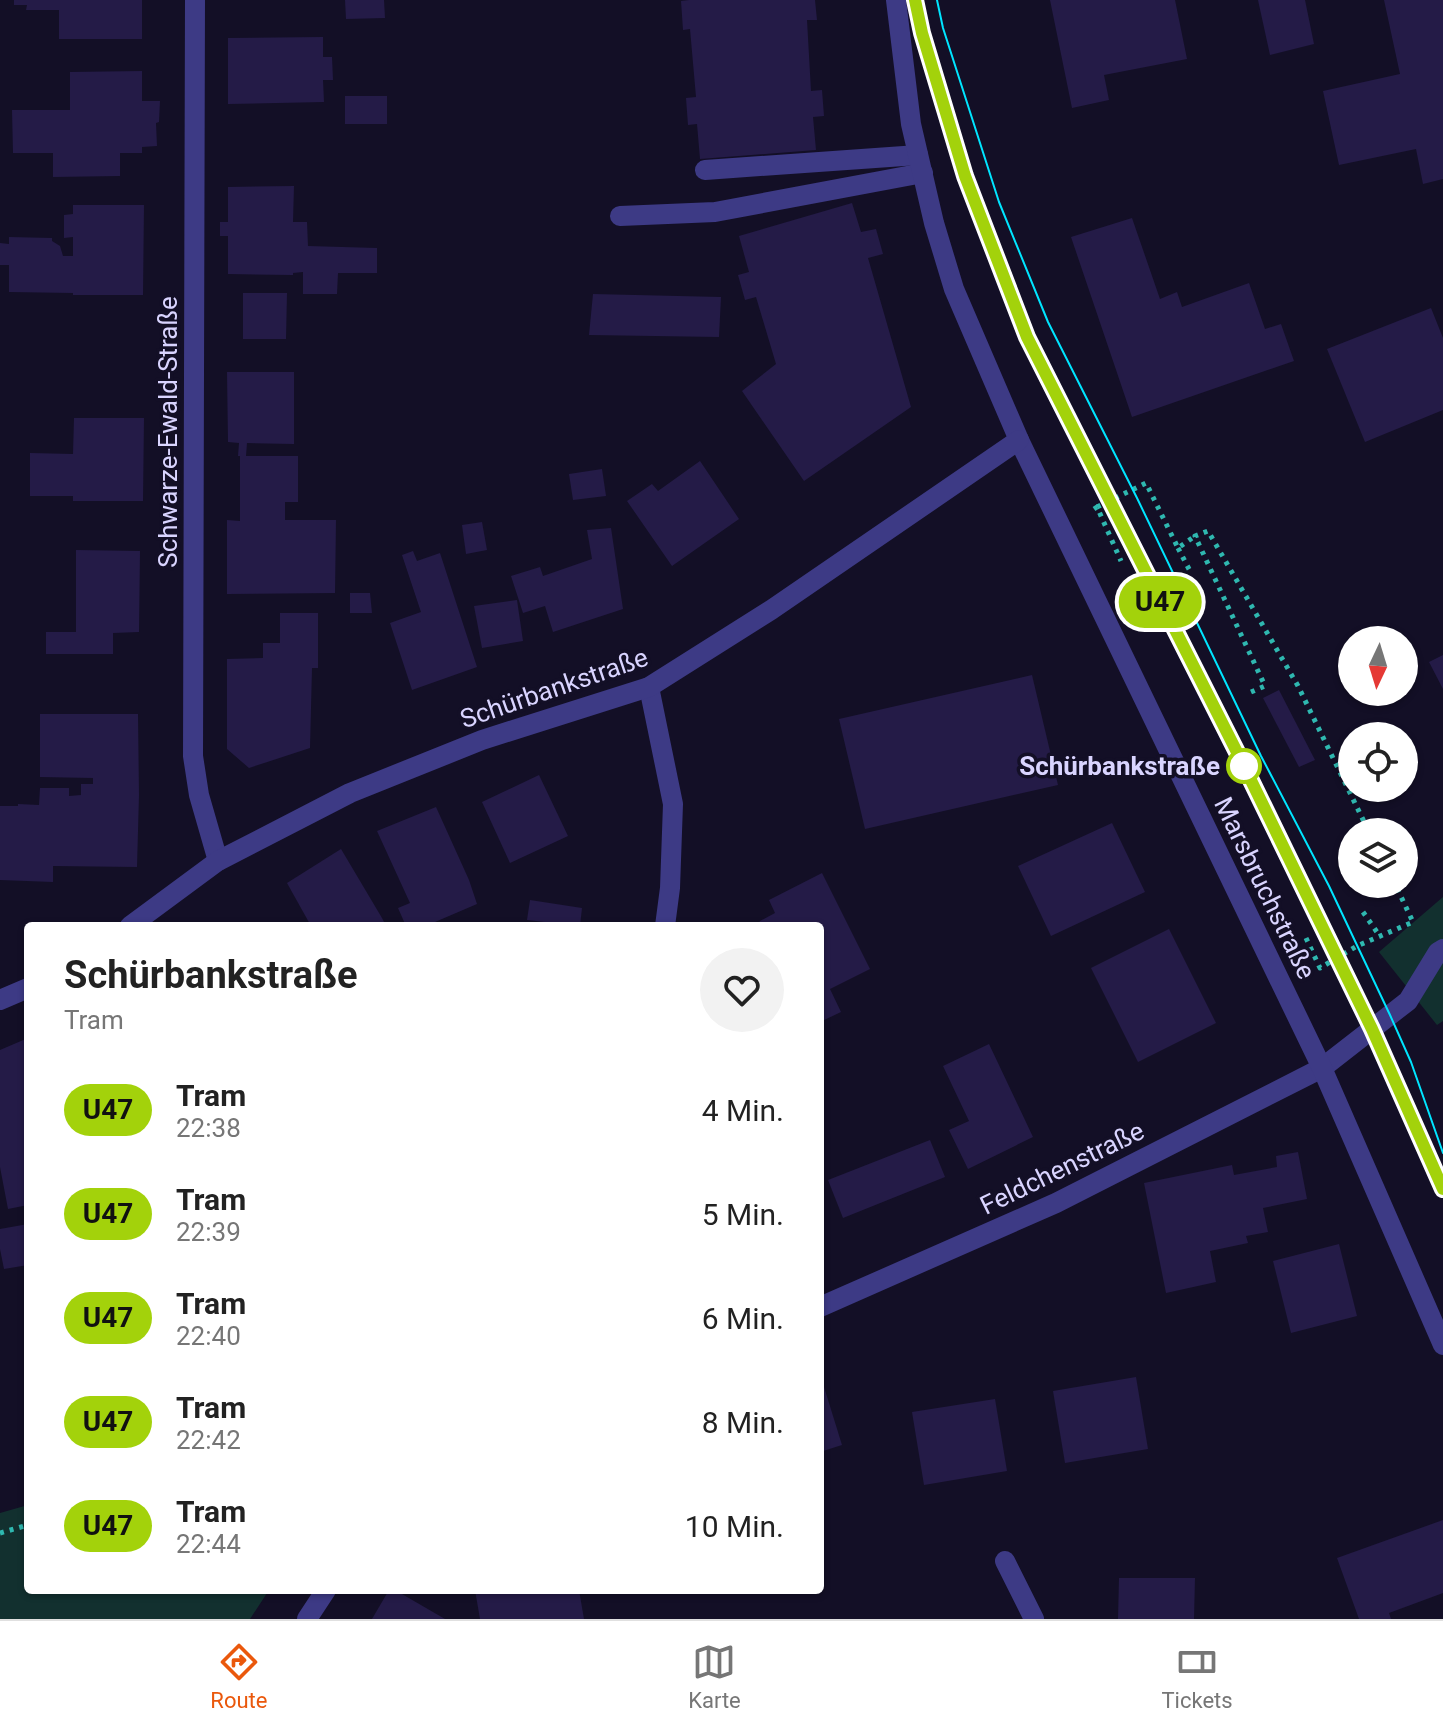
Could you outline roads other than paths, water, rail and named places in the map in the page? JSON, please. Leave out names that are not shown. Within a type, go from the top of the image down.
[{"type":"street","name":"Schwarze-Ewald-Straße","points":[[195,0],[193,756],[199,795],[218,861]]},
{"type":"street","name":"Marsbruchstraße","points":[[896,0],[911,124],[934,223],[954,289],[1019,440],[1322,1068],[1443,1345]]},
{"type":"street","points":[[705,170],[921,164]]},
{"type":"street","points":[[620,216],[715,212],[921,164]]},
{"type":"street","name":"Schürbankstraße","points":[[135,922],[218,861],[350,793],[482,740],[649,687],[771,610],[1019,440]]},
{"type":"street","points":[[649,687],[673,804],[666,922]]},
{"type":"street","name":"Feldchenstraße","points":[[824,1305],[1056,1203],[1322,1068],[1408,1001],[1438,952],[1443,949]]},
{"type":"street","points":[[0,1000],[24,990]]},
{"type":"street","points":[[1005,1561],[1034,1619]]},
{"type":"street","points":[[307,1619],[323,1594]]},
{"type":"tram line","points":[[915,0],[965,176],[1027,337],[1244,766],[1372,1029],[1443,1189]]},
{"type":"tram line","name":"U47","points":[[915,0],[965,176],[1027,337],[1244,766],[1372,1029],[1443,1189]]},
{"type":"tram line","points":[[937,0],[943,28],[999,202],[1048,322],[1261,756],[1329,886],[1411,1062],[1443,1153]]},
{"type":"place","name":"Schürbankstraße","points":[[1244,766]]}]
